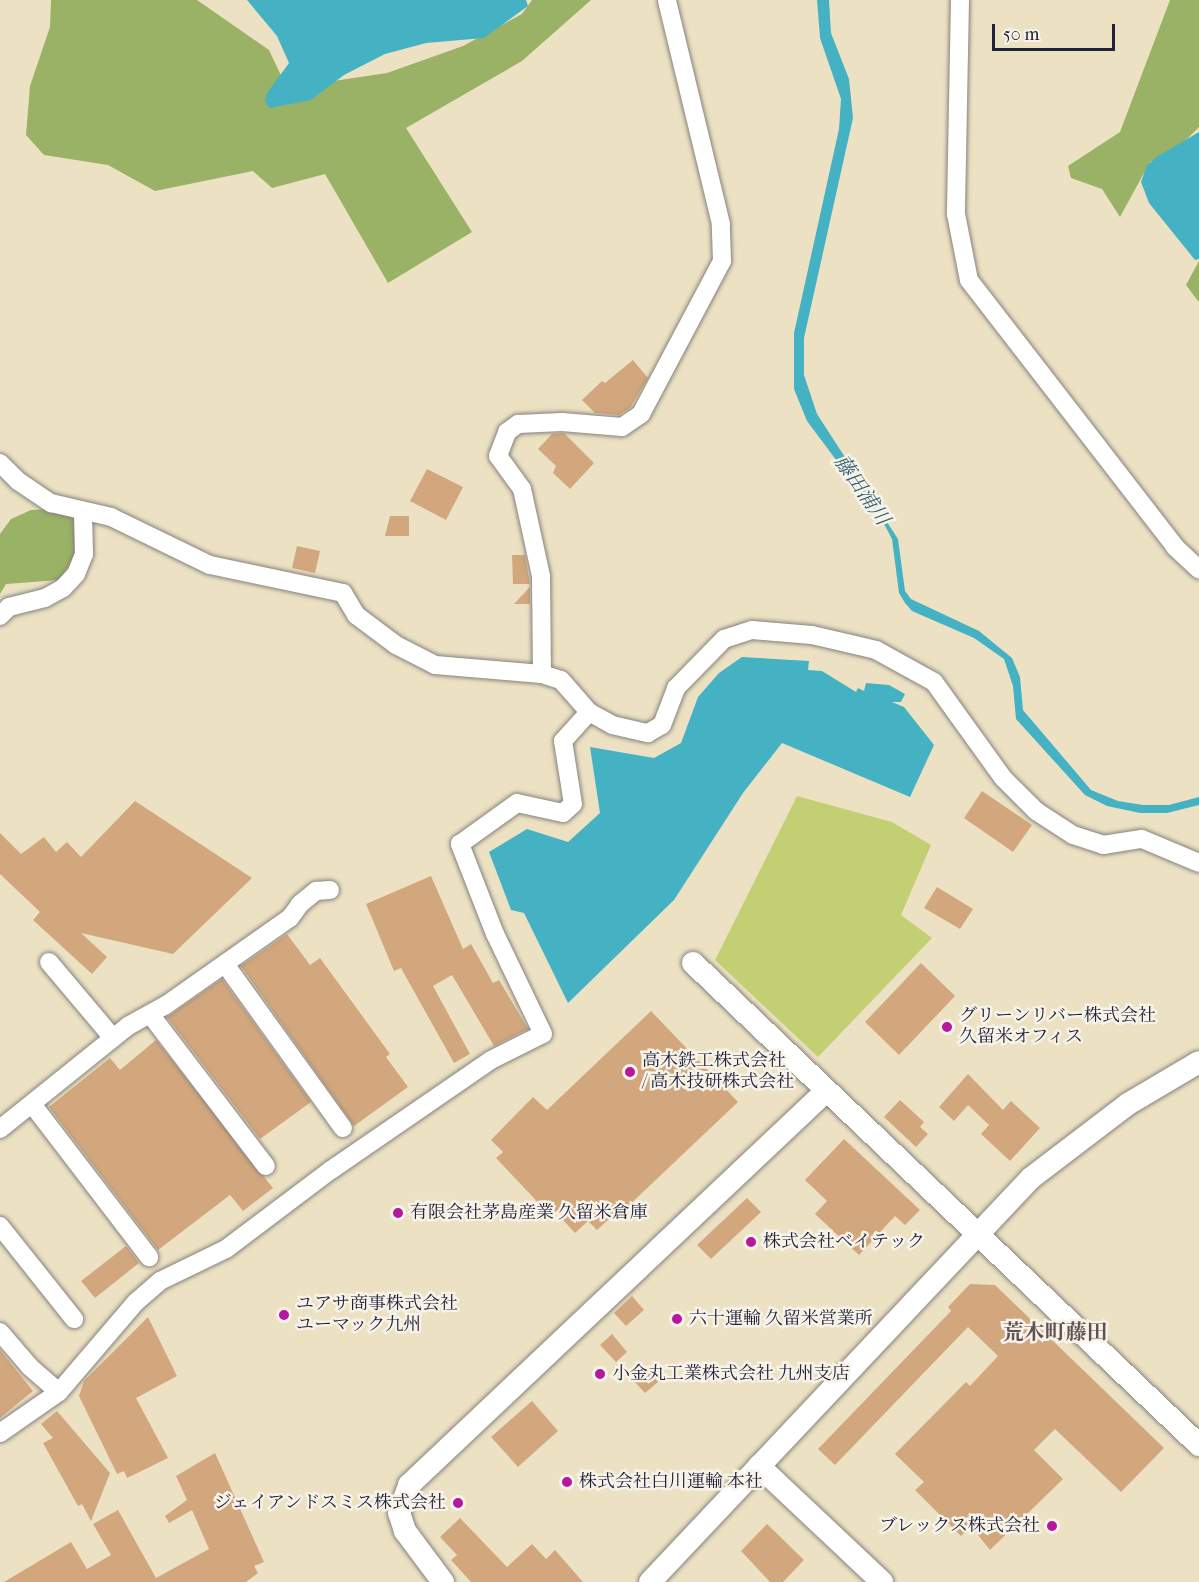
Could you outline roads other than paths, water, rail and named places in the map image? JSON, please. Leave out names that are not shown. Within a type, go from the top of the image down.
[{"type":"street","points":[[542,674],[541,576],[522,489],[498,456],[507,432],[518,424],[562,422],[622,428],[641,414],[723,261],[721,224],[667,0]]},
{"type":"street","points":[[960,0],[956,214],[969,280],[1174,547],[1199,569]]},
{"type":"street","points":[[0,463],[18,481],[51,503],[111,517],[210,565],[343,593],[356,615],[396,645],[435,665],[542,674],[561,680],[589,712],[612,725],[648,734],[662,725],[676,688],[701,659],[724,639],[752,630],[812,635],[876,650],[934,682],[1003,778],[1036,811],[1073,836],[1103,845],[1142,839],[1199,863]]},
{"type":"street","points":[[0,616],[9,607],[45,598],[63,588],[76,574],[84,554],[83,512]]},
{"type":"street","points":[[0,1432],[59,1392],[136,1302],[160,1281],[226,1249],[331,1170],[491,1060],[543,1034],[495,934],[460,844],[517,803],[563,813],[573,804],[563,741],[589,712]]},
{"type":"street","points":[[0,1129],[113,1038],[290,918],[300,904],[316,891],[330,890]]},
{"type":"street","points":[[49,962],[113,1038]]},
{"type":"street","points":[[693,963],[825,1092],[1199,1445]]},
{"type":"street","points":[[225,964],[343,1128]]},
{"type":"street","points":[[150,1014],[266,1166]]},
{"type":"street","points":[[650,1582],[975,1234],[1031,1178],[1083,1136],[1199,1062]]},
{"type":"street","points":[[443,1582],[405,1531],[399,1513],[409,1485],[825,1092]]},
{"type":"street","points":[[32,1104],[149,1257]]},
{"type":"street","points":[[0,1226],[74,1319]]},
{"type":"street","points":[[0,1332],[30,1367],[59,1392]]},
{"type":"street","points":[[759,1466],[882,1582]]},
{"type":"water","points":[[247,0],[526,0],[528,6],[484,38],[426,43],[385,54],[344,75],[311,100],[270,108],[265,102],[267,93],[289,63],[277,36]]},
{"type":"water","name":"藤田浦川","points":[[817,0],[829,0],[831,33],[849,79],[853,118],[804,338],[804,375],[817,414],[898,539],[905,591],[911,599],[979,631],[1012,658],[1020,677],[1023,710],[1091,790],[1118,801],[1143,805],[1169,805],[1199,797],[1199,805],[1167,813],[1140,813],[1107,806],[1085,795],[1016,719],[1013,686],[1004,659],[974,638],[912,611],[905,603],[899,593],[892,539],[884,524],[807,421],[794,389],[794,333],[839,129],[841,99],[820,38]]},
{"type":"water","points":[[1199,132],[1199,259],[1195,260],[1149,203],[1141,182],[1147,165]]},
{"type":"water","points":[[742,657],[809,661],[808,670],[822,671],[856,692],[858,688],[864,691],[866,683],[889,685],[905,694],[901,702],[892,702],[904,707],[934,745],[910,797],[782,743],[743,793],[674,900],[568,1003],[524,913],[511,910],[489,852],[527,829],[568,842],[600,813],[590,747],[654,758],[681,743],[698,697],[719,673]]},
{"type":"place","name":"グリーンリバー株式会社 久留米オフィス","points":[[947,1027]]},
{"type":"place","name":"高木鉄工株式会社 / 高木技研株式会社","points":[[630,1072]]},
{"type":"place","name":"有限会社茅島産業 久留米倉庫","points":[[398,1213]]},
{"type":"place","name":"株式会社ベイテック","points":[[751,1242]]},
{"type":"place","name":"ユアサ商事株式会社 ユーマック九州","points":[[284,1315]]},
{"type":"place","name":"六十運輸 久留米営業所","points":[[677,1319]]},
{"type":"place","name":"小金丸工業株式会社 九州支店","points":[[600,1374]]},
{"type":"place","name":"株式会社白川運輸 本社","points":[[567,1482]]},
{"type":"place","name":"ジェイアンドスミス株式会社","points":[[458,1503]]},
{"type":"place","name":"ブレックス株式会社","points":[[1052,1526]]},
{"type":"district","name":"荒木町藤田","points":[[1055,1332]]}]
